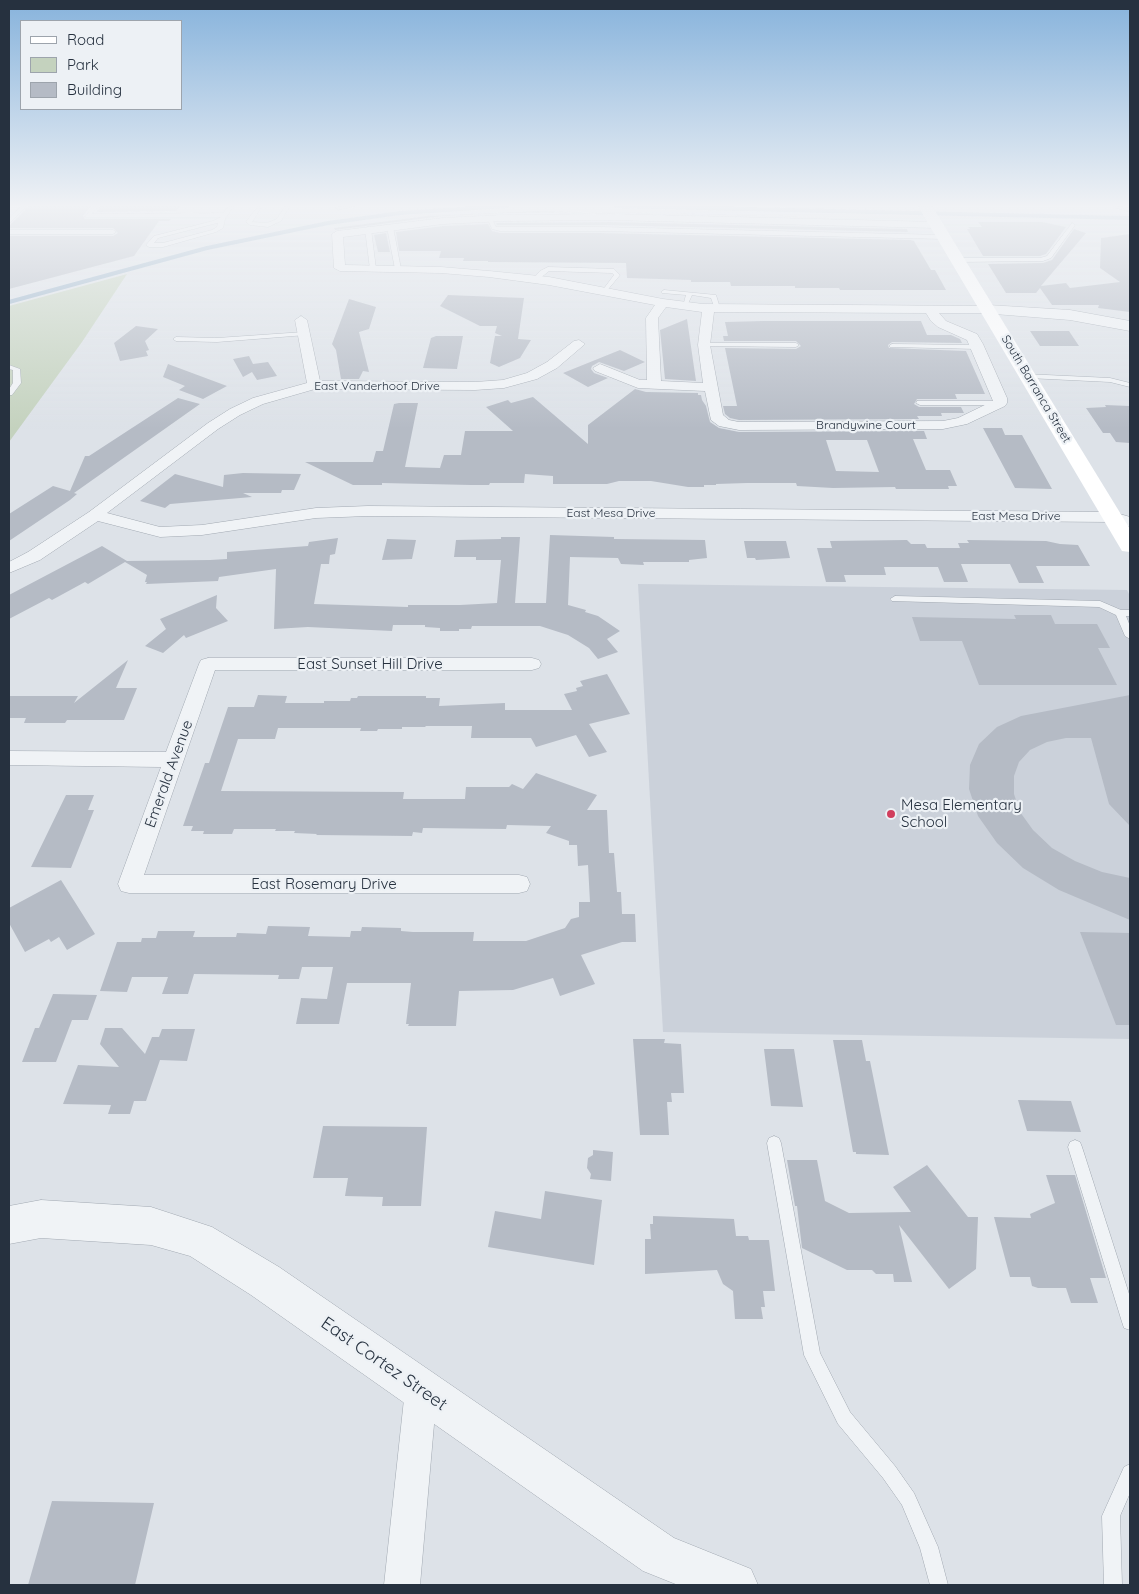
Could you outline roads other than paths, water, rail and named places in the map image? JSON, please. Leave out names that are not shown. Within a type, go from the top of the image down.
[{"type":"main road","name":"South Barranca Street","points":[[970,280],[1028,376],[1122,519],[1130,546]]},
{"type":"street","points":[[544,280],[605,291],[663,297],[686,305],[712,308],[988,310],[1070,315],[1130,326]]},
{"type":"street","points":[[654,385],[652,318],[663,297]]},
{"type":"street","name":"Brandywine Court","points":[[712,308],[704,345],[716,417],[724,423],[739,426],[943,425],[962,421],[1000,403]]},
{"type":"street","points":[[931,310],[935,318],[942,324],[972,337],[1000,398],[1000,403]]},
{"type":"street","points":[[301,320],[314,385]]},
{"type":"street","name":"East Vanderhoof Drive","points":[[9,568],[34,556],[95,515],[213,426],[235,412],[258,401],[314,385],[475,386],[504,384],[536,374],[552,365],[579,344]]},
{"type":"street","points":[[600,368],[638,384],[711,387]]},
{"type":"street","name":"East Mesa Drive","points":[[95,515],[160,532],[202,530],[316,513],[344,511],[1122,519]]},
{"type":"street","name":"East Sunset Hill Drive","points":[[208,664],[532,664]]},
{"type":"street","name":"Emerald Avenue","points":[[129,884],[208,664]]},
{"type":"street","points":[[9,758],[174,760]]},
{"type":"street","name":"East Rosemary Drive","points":[[129,884],[519,884]]},
{"type":"street","name":"East Cortez Street","points":[[9,1225],[41,1219],[151,1226],[199,1240],[265,1281],[659,1555],[735,1585]]},
{"type":"street","points":[[402,1585],[421,1390]]},
{"type":"lane","points":[[605,291],[613,280]]},
{"type":"lane","points":[[686,305],[690,293]]},
{"type":"lane","points":[[663,297],[690,293],[714,296],[712,308]]},
{"type":"lane","points":[[176,340],[217,340],[304,334]]},
{"type":"lane","points":[[704,345],[796,345]]},
{"type":"lane","points":[[892,346],[978,347]]},
{"type":"lane","points":[[9,367],[16,369],[17,383],[9,394]]},
{"type":"lane","points":[[1028,376],[1110,380],[1130,385]]},
{"type":"lane","points":[[920,403],[1000,403]]},
{"type":"lane","points":[[895,599],[1100,604],[1120,613],[1130,613]]},
{"type":"lane","points":[[1120,613],[1130,636]]},
{"type":"lane","points":[[774,1143],[812,1355],[844,1418],[889,1472],[908,1499],[929,1547],[939,1585]]},
{"type":"lane","points":[[1075,1146],[1130,1322]]},
{"type":"lane","points":[[1114,1585],[1111,1516],[1130,1473]]},
{"type":"waterway","points":[[9,302],[88,280]]},
{"type":"place","name":"Mesa Elementary School","points":[[891,814]]}]
